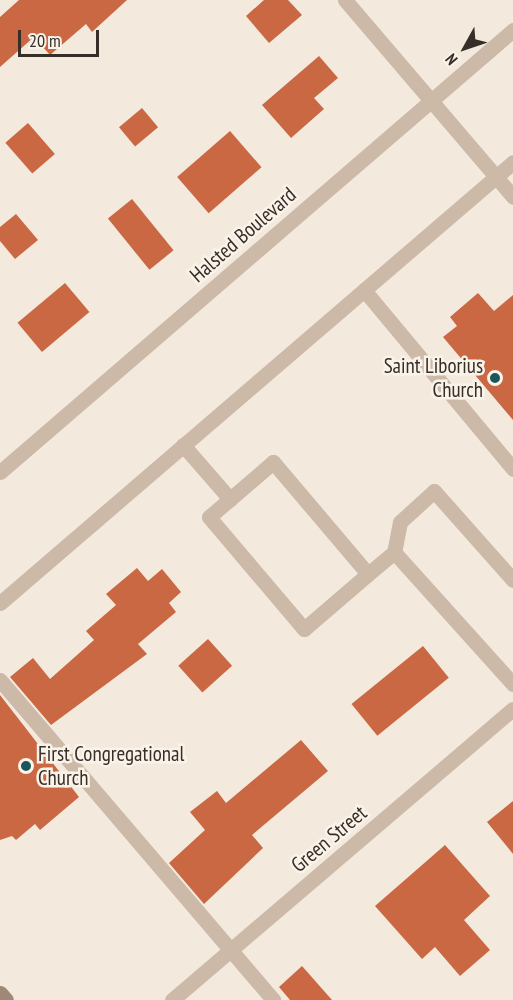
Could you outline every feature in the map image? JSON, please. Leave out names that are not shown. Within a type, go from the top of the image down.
[{"type":"street","points":[[345,0],[513,197]]},
{"type":"street","name":"Halsted Boulevard","points":[[0,472],[513,30]]},
{"type":"street","points":[[0,603],[513,162]]},
{"type":"street","points":[[364,290],[513,469]]},
{"type":"street","points":[[183,445],[230,499]]},
{"type":"street","points":[[368,574],[273,462],[209,517],[304,629],[394,552],[400,522],[434,491],[513,580]]},
{"type":"street","points":[[394,552],[513,684]]},
{"type":"street","points":[[0,680],[273,1000]]},
{"type":"street","name":"Green Street","points":[[171,1000],[513,709]]},
{"type":"street","points":[[0,993],[6,1000]]},
{"type":"building","points":[[19,0],[127,0],[92,32],[86,24],[50,55],[34,37],[0,67],[0,17]]},
{"type":"building","points":[[264,0],[288,0],[302,15],[269,43],[246,16]]},
{"type":"building","points":[[319,56],[338,78],[314,98],[324,109],[291,138],[262,105]]},
{"type":"building","points":[[142,108],[158,127],[135,146],[119,127]]},
{"type":"building","points":[[28,123],[55,154],[32,174],[5,143]]},
{"type":"building","points":[[230,131],[261,167],[209,213],[177,177]]},
{"type":"building","points":[[132,199],[174,250],[149,270],[108,219]]},
{"type":"building","points":[[16,214],[38,240],[15,259],[0,241],[0,227]]},
{"type":"building","points":[[65,283],[89,312],[42,352],[18,323]]},
{"type":"building","name":"Saint Liborius Church","points":[[478,293],[494,311],[513,295],[513,420],[443,337],[457,326],[450,317]]},
{"type":"building","points":[[137,568],[148,581],[162,569],[181,592],[169,603],[176,612],[138,644],[147,654],[51,725],[10,677],[33,658],[50,679],[94,640],[86,631],[116,605],[106,594]]},
{"type":"building","points":[[208,639],[232,666],[202,693],[178,666]]},
{"type":"building","points":[[423,646],[449,678],[377,736],[352,704]]},
{"type":"building","name":"First Congregational Church","points":[[0,695],[79,797],[40,830],[35,824],[16,840],[12,836],[0,840]]},
{"type":"building","points":[[301,740],[328,771],[252,835],[263,848],[204,904],[169,863],[205,830],[190,812],[217,791],[226,803]]},
{"type":"building","points":[[513,801],[513,854],[487,822]]},
{"type":"building","points":[[445,845],[490,896],[464,920],[490,950],[460,976],[435,947],[422,959],[375,906]]},
{"type":"building","points":[[302,966],[332,1000],[290,1000],[279,987]]},
{"type":"place","name":"Saint Liborius Church","points":[[495,378]]},
{"type":"place","name":"First Congregational Church","points":[[26,766]]}]
